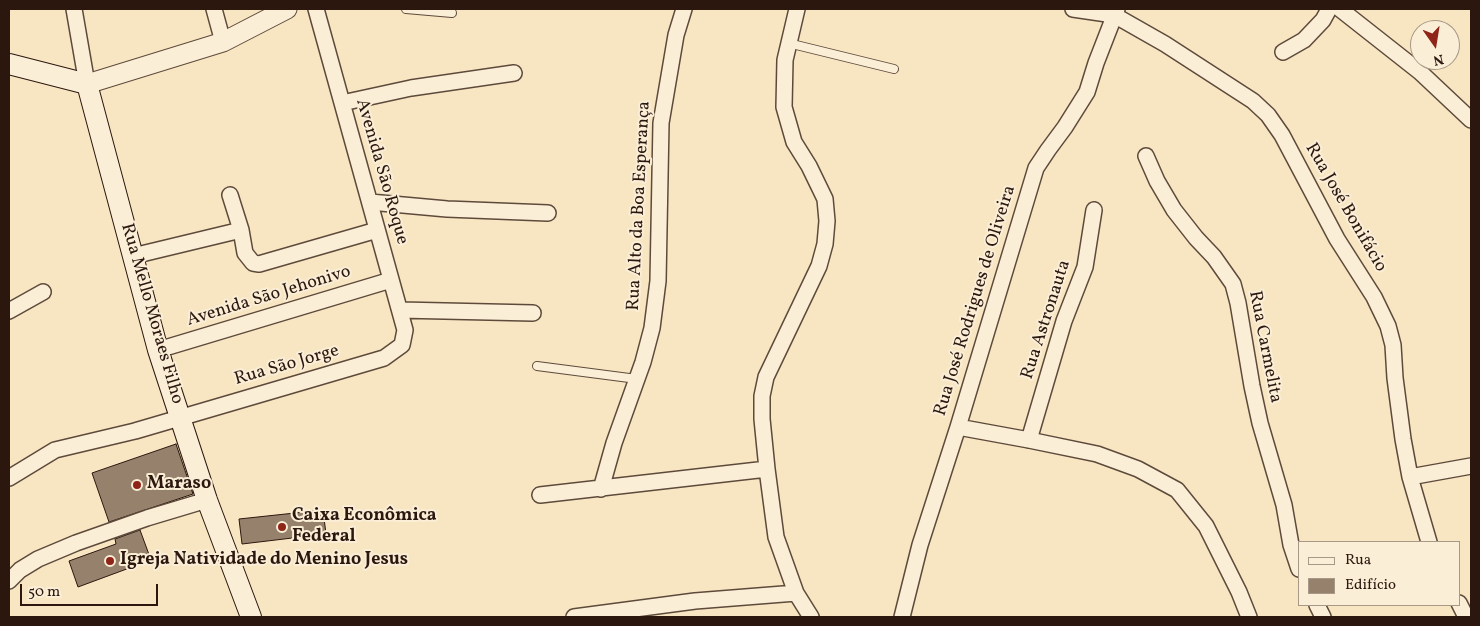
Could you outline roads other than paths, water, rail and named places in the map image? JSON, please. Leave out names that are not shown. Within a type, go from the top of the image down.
[{"type":"main road","points":[[9,64],[87,84]]},
{"type":"main road","name":"Rua Mello Moraes Filho","points":[[87,84],[158,350],[207,500],[251,617]]},
{"type":"street","points":[[74,9],[87,84],[223,42],[287,9]]},
{"type":"street","points":[[214,9],[223,42]]},
{"type":"street","name":"Avenida São Roque","points":[[316,9],[400,310],[405,330],[402,345]]},
{"type":"street","name":"Rua Alto da Boa Esperança","points":[[601,489],[614,443],[637,379],[654,319],[658,280],[660,123],[676,35],[684,9]]},
{"type":"street","points":[[797,9],[785,60],[784,106],[794,142],[825,198],[827,221],[825,244],[819,266],[766,377],[762,396],[762,419],[776,537],[796,593],[811,617]]},
{"type":"street","name":"Rua José Bonifácio","points":[[1073,9],[1115,12],[1253,101],[1268,116],[1282,135],[1337,239],[1374,297],[1388,326],[1393,345],[1395,378],[1410,477],[1429,541]]},
{"type":"street","points":[[1283,52],[1304,40],[1323,20],[1329,9]]},
{"type":"street","points":[[1340,9],[1420,72],[1471,120]]},
{"type":"street","name":"Rua José Rodrigues de Oliveira","points":[[902,617],[920,545],[958,427],[1036,168],[1066,128],[1087,92],[1115,12]]},
{"type":"street","points":[[342,103],[426,85],[514,73]]},
{"type":"street","name":"Rua Carmelita","points":[[1146,156],[1174,210],[1214,257],[1233,284],[1260,423],[1284,505],[1291,545],[1298,566]]},
{"type":"street","points":[[230,195],[241,230],[245,254],[253,263],[259,264],[377,230]]},
{"type":"street","points":[[370,202],[447,209],[548,213]]},
{"type":"street","name":"Rua Astronauta","points":[[1029,440],[1064,321],[1085,268],[1094,210]]},
{"type":"street","points":[[133,256],[241,230]]},
{"type":"street","name":"Avenida São Jehonivo","points":[[158,350],[391,280]]},
{"type":"street","points":[[9,310],[43,292]]},
{"type":"street","points":[[400,310],[533,313]]},
{"type":"street","name":"Rua São Jorge","points":[[180,417],[384,358],[402,345]]},
{"type":"street","points":[[9,478],[56,450],[135,431],[180,417]]},
{"type":"street","points":[[958,427],[1098,454],[1138,469],[1177,490],[1206,526],[1249,617]]},
{"type":"street","points":[[1410,477],[1471,466]]},
{"type":"street","points":[[540,495],[767,469]]},
{"type":"street","points":[[9,581],[20,570],[76,543],[147,518],[207,500]]},
{"type":"street","points":[[574,617],[633,614],[695,601],[796,593]]},
{"type":"street","points":[[1460,605],[1466,617]]},
{"type":"lane","points":[[406,9],[452,13]]},
{"type":"lane","points":[[788,44],[894,69]]},
{"type":"lane","points":[[537,366],[637,379]]},
{"type":"place","name":"Maraso","points":[[137,485]]},
{"type":"place","name":"Caixa Econômica Federal","points":[[282,527]]},
{"type":"place","name":"Igreja Natividade do Menino Jesus","points":[[110,561]]}]
